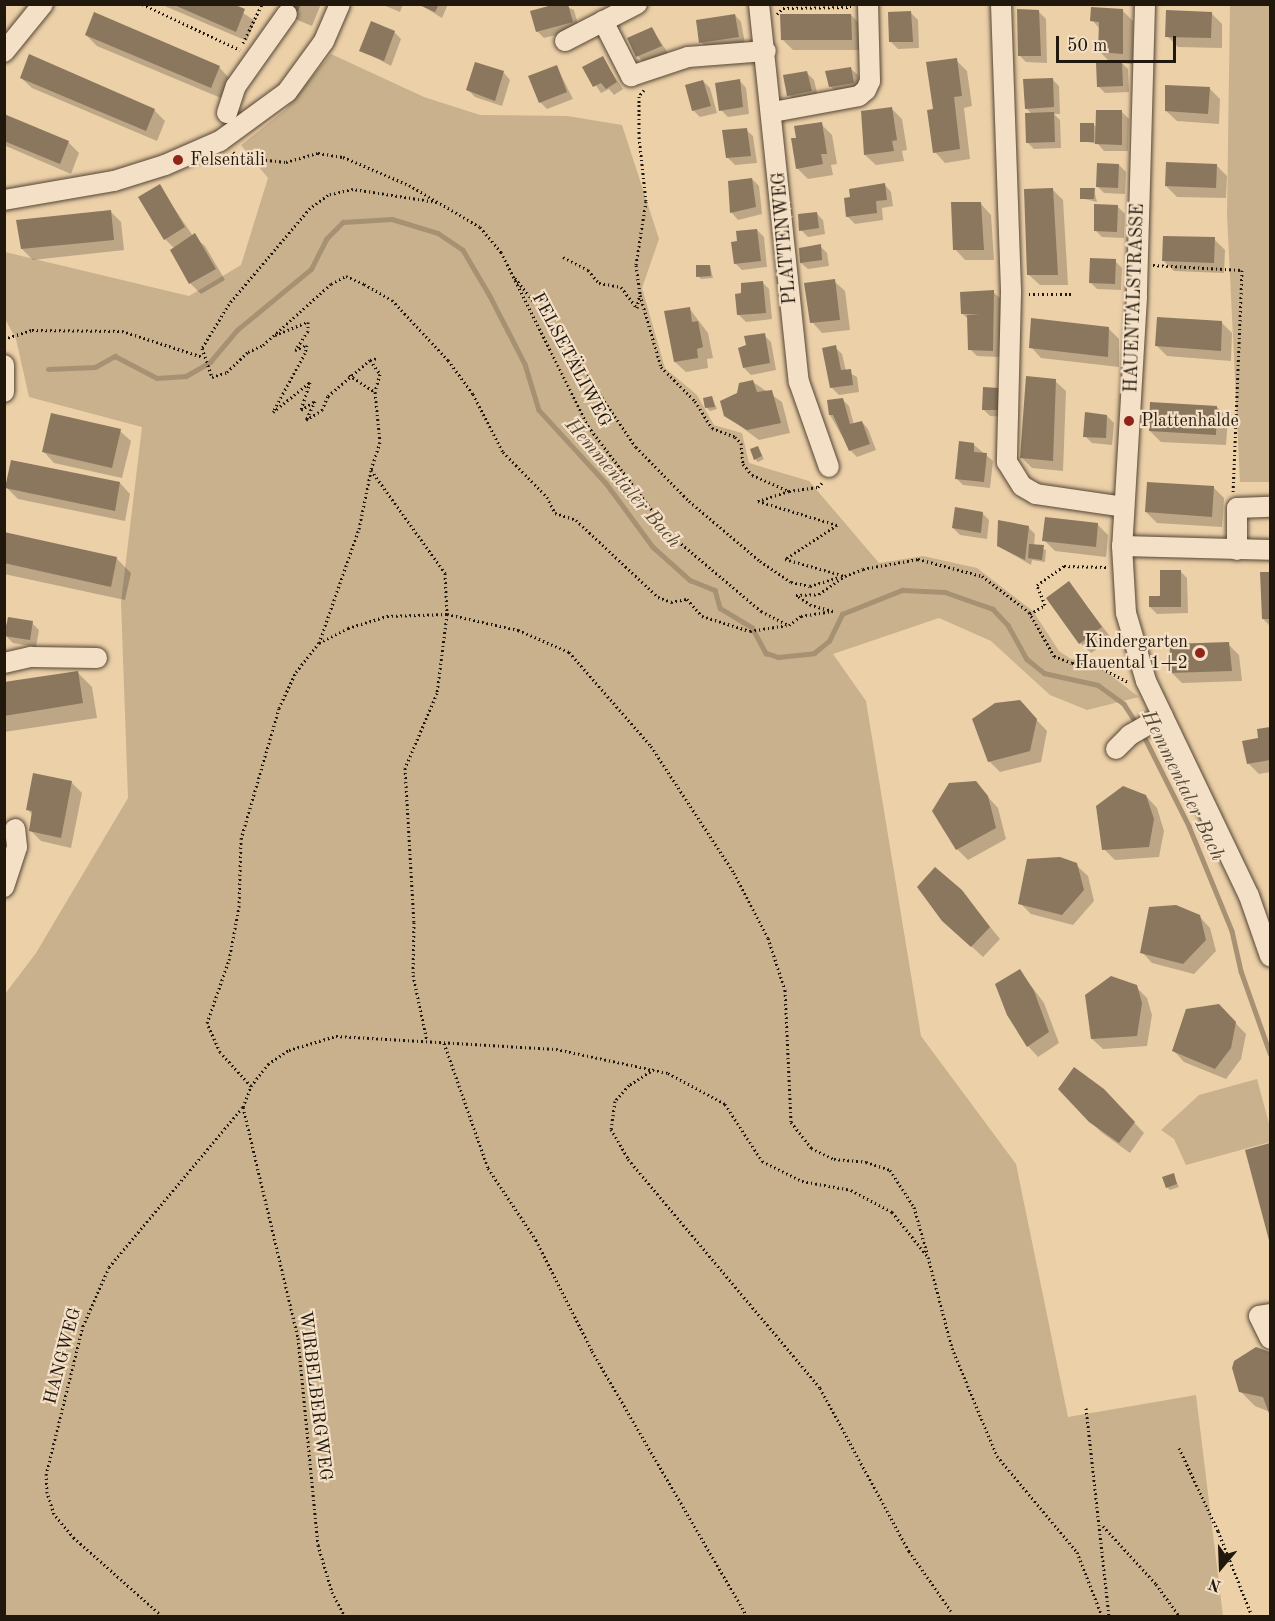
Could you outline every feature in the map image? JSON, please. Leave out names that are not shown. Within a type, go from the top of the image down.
[{"type":"street","points":[[4,52],[43,4]]},
{"type":"street","points":[[4,200],[114,181],[165,165],[220,141],[287,92],[324,41],[340,4]]},
{"type":"street","points":[[565,41],[637,4]]},
{"type":"street","points":[[1001,4],[1001,76],[1011,293],[1007,462],[1014,476],[1036,494],[1124,507]]},
{"type":"street","name":"HAUENTALSTRASSE","points":[[1145,4],[1137,297],[1124,507],[1122,582],[1131,639],[1163,716],[1249,896],[1270,956]]},
{"type":"street","points":[[773,112],[859,96],[866,90],[870,81],[868,6]]},
{"type":"street","name":"PLATTENWEG","points":[[760,9],[773,112],[799,382],[830,467]]},
{"type":"street","points":[[228,113],[236,86],[286,14]]},
{"type":"street","points":[[603,21],[631,76],[688,57],[766,51]]},
{"type":"street","points":[[4,365],[4,392]]},
{"type":"street","points":[[1237,550],[1237,508],[1270,507]]},
{"type":"street","points":[[1122,546],[1270,550]]},
{"type":"street","points":[[4,663],[31,657],[97,658]]},
{"type":"street","points":[[1116,749],[1130,735],[1163,716]]},
{"type":"street","points":[[4,887],[17,847],[15,829]]},
{"type":"street","points":[[1270,1314],[1260,1316],[1270,1340]]},
{"type":"path","points":[[142,4],[240,50]]},
{"type":"path","points":[[760,9],[778,14],[783,8],[868,6]]},
{"type":"path","points":[[647,87],[639,96],[646,201],[636,265],[640,296],[666,375],[695,401],[712,428],[735,437],[741,443],[743,464],[752,475],[789,491]]},
{"type":"path","name":"FELSETÄLIWEG","points":[[220,141],[239,157],[286,162],[318,153],[343,157],[440,202],[480,227],[501,252],[588,426],[671,534],[761,612],[789,625]]},
{"type":"path","points":[[440,202],[353,189],[328,195],[291,227],[267,263],[229,304],[202,348],[203,357],[212,377],[227,372],[273,336],[331,284],[346,276],[392,300],[448,360],[473,394],[503,452],[547,497],[555,513],[576,520],[658,597],[671,602],[687,599],[702,616],[750,631],[764,631],[796,623],[801,616],[834,608],[811,605],[796,595],[819,594],[845,576]]},
{"type":"path","points":[[563,257],[588,270],[599,283],[621,287],[636,308],[640,296]]},
{"type":"path","points":[[1148,264],[1242,270],[1233,490],[1237,508]]},
{"type":"path","points":[[510,272],[554,327],[636,447],[689,501],[760,561],[791,582],[810,586],[918,559],[982,576],[1030,614],[1054,656],[1072,663],[1094,664],[1136,685]]},
{"type":"path","points":[[1011,293],[1072,294]]},
{"type":"path","points":[[273,336],[308,322],[308,331],[295,350],[307,345],[305,353],[273,412],[310,382],[301,410],[315,401],[306,420],[322,410],[328,396],[349,375],[370,360],[378,358]]},
{"type":"path","points":[[4,339],[32,330],[122,331],[203,357]]},
{"type":"path","points":[[251,1086],[220,1052],[207,1023],[229,960],[239,907],[241,839],[279,708],[296,672],[319,643],[359,529],[370,470],[378,456],[380,428],[375,392],[380,374],[370,360]]},
{"type":"path","points":[[349,375],[375,392]]},
{"type":"path","points":[[830,467],[818,487],[789,491],[758,501],[837,525],[784,559],[845,576]]},
{"type":"path","points":[[370,470],[445,573],[447,614],[437,693],[405,768],[414,922],[413,975],[428,1042]]},
{"type":"path","points":[[1030,614],[1045,605],[1037,585],[1064,566],[1111,567]]},
{"type":"path","points":[[319,643],[348,628],[387,616],[447,614],[518,630],[569,652],[651,746],[734,873],[768,938],[786,990],[791,1122],[810,1148],[834,1159],[866,1162],[890,1170],[914,1207],[952,1348],[997,1456],[1077,1552],[1102,1617]]},
{"type":"path","name":"HANGWEG","points":[[162,1617],[74,1538],[54,1514],[47,1493],[46,1474],[93,1295],[109,1267],[243,1107],[251,1086],[268,1064],[289,1050],[336,1036],[556,1049],[654,1069],[726,1104],[762,1161],[802,1181],[851,1190],[892,1212],[928,1257]]},
{"type":"path","points":[[444,1042],[488,1168],[536,1240],[592,1351],[747,1617]]},
{"type":"path","points":[[654,1069],[629,1085],[615,1101],[611,1129],[628,1160],[820,1388],[909,1551],[951,1611]]},
{"type":"path","name":"WIRBELBERGWEG","points":[[243,1107],[298,1338],[318,1545],[332,1592],[345,1617]]},
{"type":"path","points":[[1086,1408],[1102,1524],[1108,1617]]},
{"type":"path","points":[[1179,1448],[1218,1531],[1252,1617]]},
{"type":"path","points":[[1102,1524],[1156,1584],[1179,1617]]},
{"type":"shaded area","points":[[1230,5],[1270,5],[1270,482],[1240,482],[1227,214]]},
{"type":"shaded area","points":[[331,54],[424,97],[480,115],[567,116],[622,125],[659,239],[642,288],[665,368],[697,395],[714,425],[742,433],[749,463],[809,481],[879,563],[923,556],[977,568],[1033,611],[1059,651],[1071,659],[1093,662],[1139,697],[1087,710],[1050,695],[991,641],[939,618],[833,654],[866,701],[921,1036],[1016,1164],[1068,1417],[1196,1395],[1223,1616],[5,1616],[5,994],[36,953],[128,798],[121,602],[142,427],[29,397],[16,339],[5,319],[5,252],[189,296],[241,265],[268,178],[241,145],[285,110]]},
{"type":"shaded area","points":[[1257,1079],[1270,1127],[1270,1142],[1186,1165],[1174,1139],[1161,1130],[1199,1095]]},
{"type":"building","points":[[172,4],[233,4],[245,9],[236,32]]},
{"type":"building","points":[[278,4],[301,4],[297,13]]},
{"type":"building","points":[[417,4],[439,4],[435,12]]},
{"type":"building","points":[[556,4],[568,4],[573,22],[536,32],[530,11]]},
{"type":"building","points":[[1091,7],[1123,9],[1123,54],[1098,52],[1099,22],[1090,21]]},
{"type":"building","points":[[1017,9],[1039,10],[1041,56],[1018,56]]},
{"type":"building","points":[[1166,10],[1212,12],[1211,38],[1165,37]]},
{"type":"building","points":[[911,11],[913,42],[889,42],[888,12]]},
{"type":"building","points":[[94,12],[220,66],[211,88],[85,35]]},
{"type":"building","points":[[735,14],[739,37],[699,43],[696,20]]},
{"type":"building","points":[[780,14],[851,14],[852,40],[781,40]]},
{"type":"building","points":[[371,21],[395,31],[384,61],[359,51]]},
{"type":"building","points":[[652,27],[662,46],[636,57],[627,38]]},
{"type":"building","points":[[29,54],[155,109],[146,131],[20,78]]},
{"type":"building","points":[[603,56],[617,82],[606,89],[601,83],[593,87],[582,67]]},
{"type":"building","points":[[957,58],[962,96],[954,97],[960,149],[933,153],[927,110],[933,109],[926,62]]},
{"type":"building","points":[[1122,61],[1123,86],[1097,87],[1096,62]]},
{"type":"building","points":[[475,62],[504,71],[495,101],[466,90]]},
{"type":"building","points":[[557,65],[567,92],[539,103],[528,76]]},
{"type":"building","points":[[851,67],[854,83],[829,87],[825,71]]},
{"type":"building","points":[[807,71],[812,91],[787,96],[783,75]]},
{"type":"building","points":[[1053,78],[1054,107],[1025,109],[1023,79]]},
{"type":"building","points":[[740,79],[743,107],[719,111],[715,83]]},
{"type":"building","points":[[703,80],[711,106],[692,111],[685,85]]},
{"type":"building","points":[[1165,85],[1210,87],[1208,114],[1165,111]]},
{"type":"building","points":[[892,107],[897,140],[892,141],[894,151],[864,155],[861,111]]},
{"type":"building","points":[[1096,110],[1122,110],[1122,145],[1095,144]]},
{"type":"building","points":[[1054,112],[1055,142],[1026,143],[1025,113]]},
{"type":"building","points":[[4,114],[69,141],[60,164],[4,141]]},
{"type":"building","points":[[822,122],[827,154],[821,154],[823,164],[796,169],[791,138],[796,138],[794,126]]},
{"type":"building","points":[[1080,123],[1094,123],[1094,142],[1080,142]]},
{"type":"building","points":[[747,128],[751,156],[726,158],[722,130]]},
{"type":"building","points":[[1166,162],[1217,164],[1216,188],[1165,186]]},
{"type":"building","points":[[1097,163],[1119,164],[1118,188],[1096,187]]},
{"type":"building","points":[[752,178],[756,207],[730,213],[728,181]]},
{"type":"building","points":[[885,183],[887,200],[876,201],[877,213],[846,217],[844,198],[850,197],[849,189]]},
{"type":"building","points":[[160,184],[185,227],[164,240],[138,197]]},
{"type":"building","points":[[1053,188],[1058,275],[1027,275],[1024,189]]},
{"type":"building","points":[[1080,188],[1095,188],[1094,199],[1080,199]]},
{"type":"building","points":[[951,202],[981,202],[984,250],[953,250]]},
{"type":"building","points":[[1094,204],[1118,205],[1117,232],[1094,231]]},
{"type":"building","points":[[111,210],[114,240],[21,249],[16,220]]},
{"type":"building","points":[[817,212],[819,228],[799,231],[798,214]]},
{"type":"building","points":[[757,229],[761,261],[734,264],[731,242],[737,241],[736,231]]},
{"type":"building","points":[[195,233],[216,269],[189,284],[170,250]]},
{"type":"building","points":[[1163,236],[1215,237],[1214,263],[1162,261]]},
{"type":"building","points":[[821,244],[822,260],[800,263],[799,248]]},
{"type":"building","points":[[1090,258],[1116,259],[1115,284],[1089,283]]},
{"type":"building","points":[[696,265],[710,265],[711,276],[696,277]]},
{"type":"building","points":[[835,279],[840,320],[810,323],[804,283]]},
{"type":"building","points":[[763,281],[766,313],[737,315],[735,294],[741,293],[741,283]]},
{"type":"building","points":[[994,290],[993,351],[968,350],[967,315],[980,314],[961,314],[960,292]]},
{"type":"building","points":[[690,307],[692,322],[698,321],[703,347],[697,349],[698,358],[674,362],[664,311]]},
{"type":"building","points":[[1157,317],[1222,321],[1221,351],[1155,346]]},
{"type":"building","points":[[1031,318],[1109,327],[1108,357],[1029,348]]},
{"type":"building","points":[[765,333],[770,363],[743,368],[738,348],[746,345],[744,336]]},
{"type":"building","points":[[836,345],[841,370],[851,369],[853,385],[830,388],[822,348]]},
{"type":"building","points":[[1026,376],[1056,379],[1053,461],[1020,458]]},
{"type":"building","points":[[753,380],[757,392],[772,390],[781,423],[747,430],[724,416],[720,401],[737,393],[739,383]]},
{"type":"building","points":[[983,387],[999,388],[998,410],[982,410]]},
{"type":"building","points":[[712,396],[715,407],[705,408],[703,398]]},
{"type":"building","points":[[843,398],[850,424],[862,421],[870,444],[849,451],[833,415],[829,415],[827,400]]},
{"type":"building","points":[[1150,402],[1217,406],[1216,435],[1149,431]]},
{"type":"building","points":[[1085,412],[1107,415],[1106,438],[1083,437]]},
{"type":"building","points":[[51,413],[121,429],[112,468],[42,452]]},
{"type":"building","points":[[959,441],[974,443],[974,452],[987,453],[984,482],[955,479]]},
{"type":"building","points":[[758,446],[762,456],[754,460],[750,449]]},
{"type":"building","points":[[11,460],[120,482],[115,511],[5,488]]},
{"type":"building","points":[[1147,482],[1214,486],[1212,517],[1145,512]]},
{"type":"building","points":[[955,507],[983,512],[981,533],[952,528]]},
{"type":"building","points":[[1045,517],[1098,523],[1096,547],[1042,541]]},
{"type":"building","points":[[998,520],[1029,526],[1025,560],[997,546]]},
{"type":"building","points":[[4,532],[117,557],[111,587],[4,563]]},
{"type":"building","points":[[1029,544],[1044,545],[1042,560],[1028,558]]},
{"type":"building","points":[[1160,570],[1181,570],[1181,607],[1149,607],[1149,596],[1160,596]]},
{"type":"building","points":[[1260,572],[1270,572],[1270,619],[1262,619]]},
{"type":"building","points":[[1069,581],[1102,627],[1079,644],[1046,598]]},
{"type":"building","points":[[8,617],[33,621],[30,640],[4,636]]},
{"type":"building","name":"Kindergarten Hauental 1+2","points":[[1229,642],[1232,671],[1169,673],[1170,644]]},
{"type":"building","points":[[78,671],[83,703],[4,716],[4,682]]},
{"type":"building","points":[[1020,700],[1037,719],[1030,751],[988,762],[972,719],[995,703]]},
{"type":"building","points":[[1270,727],[1270,760],[1247,764],[1242,741],[1258,738],[1257,729]]},
{"type":"building","points":[[33,773],[72,781],[61,838],[29,831],[32,811],[26,810]]},
{"type":"building","points":[[976,781],[988,796],[996,828],[956,850],[932,811],[949,783]]},
{"type":"building","points":[[1123,786],[1146,795],[1154,819],[1149,847],[1102,850],[1096,806]]},
{"type":"building","points":[[1060,857],[1077,863],[1084,890],[1062,915],[1018,904],[1027,859]]},
{"type":"building","points":[[935,867],[962,890],[990,927],[971,947],[942,921],[917,887]]},
{"type":"building","points":[[1176,905],[1200,915],[1206,940],[1183,964],[1140,953],[1149,907]]},
{"type":"building","points":[[1020,969],[1034,991],[1049,1032],[1027,1047],[1007,1015],[995,984]]},
{"type":"building","points":[[1111,976],[1137,985],[1142,1003],[1137,1036],[1091,1039],[1085,995]]},
{"type":"building","points":[[1219,1004],[1236,1022],[1231,1048],[1215,1069],[1172,1051],[1186,1009]]},
{"type":"building","points":[[1074,1067],[1104,1089],[1135,1122],[1119,1143],[1089,1122],[1058,1089]]},
{"type":"building","points":[[1270,1143],[1270,1244],[1245,1150]]},
{"type":"building","points":[[1174,1173],[1177,1184],[1166,1188],[1162,1177]]},
{"type":"building","points":[[1256,1347],[1270,1352],[1270,1416],[1263,1397],[1239,1392],[1232,1368],[1234,1361]]},
{"type":"waterway","name":"Hemmentaler Bach","points":[[48,369],[95,367],[115,356],[157,378],[186,376],[210,362],[237,330],[311,269],[326,239],[343,222],[392,219],[438,233],[463,250],[490,296],[525,364],[539,410],[606,483],[653,547],[690,580],[715,590],[720,608],[752,627],[766,653],[778,657],[814,653],[829,641],[842,614],[902,590],[945,592],[993,609],[1008,625],[1027,659],[1044,673],[1098,685],[1124,704],[1137,724]]},
{"type":"waterway","name":"Hemmentaler Bach","points":[[1143,734],[1189,826],[1232,931],[1241,971],[1270,1053]]},
{"type":"place","name":"Felsentäli","points":[[178,160]]},
{"type":"place","name":"Plattenhalde","points":[[1129,421]]},
{"type":"place","name":"Kindergarten Hauental 1+2","points":[[1200,653]]}]
